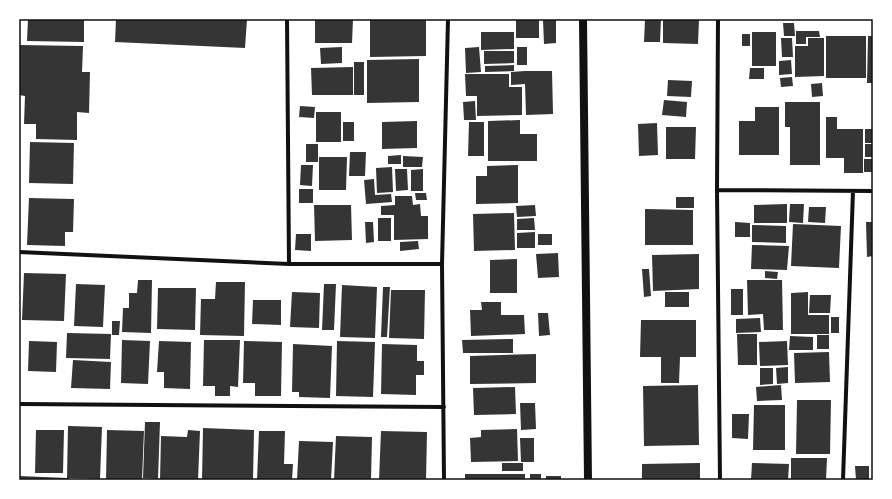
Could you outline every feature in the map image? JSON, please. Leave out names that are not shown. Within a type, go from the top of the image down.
[{"type":"main road","points":[[583,19],[588,480]]},
{"type":"street","points":[[287,19],[289,264]]},
{"type":"street","points":[[444,480],[442,264],[448,19]]},
{"type":"street","points":[[718,19],[717,190],[720,480]]},
{"type":"street","points":[[717,190],[873,191]]},
{"type":"street","points":[[843,480],[853,190]]},
{"type":"street","points":[[19,252],[289,264],[442,264]]},
{"type":"street","points":[[19,404],[444,407]]},
{"type":"building","points":[[28,19],[84,19],[84,42],[27,41]]},
{"type":"building","points":[[116,19],[247,19],[245,48],[115,42]]},
{"type":"building","points":[[315,19],[353,19],[352,43],[315,43]]},
{"type":"building","points":[[370,19],[426,19],[426,56],[370,57]]},
{"type":"building","points":[[516,19],[539,19],[539,38],[516,38]]},
{"type":"building","points":[[645,19],[661,19],[660,42],[644,42]]},
{"type":"building","points":[[663,19],[699,19],[698,44],[663,43]]},
{"type":"building","points":[[543,20],[556,20],[556,43],[544,44]]},
{"type":"building","points":[[783,23],[794,23],[795,36],[784,36]]},
{"type":"building","points":[[796,31],[819,31],[820,37],[806,37],[806,44],[796,44]]},
{"type":"building","points":[[481,32],[514,32],[514,49],[481,50]]},
{"type":"building","points":[[752,32],[776,32],[776,66],[752,66]]},
{"type":"building","points":[[742,34],[750,34],[750,46],[742,46]]},
{"type":"building","points":[[826,36],[866,36],[866,78],[826,78]]},
{"type":"building","points":[[868,36],[873,36],[873,83],[867,83]]},
{"type":"building","points":[[781,38],[792,38],[793,57],[782,57]]},
{"type":"building","points":[[808,38],[824,38],[824,76],[795,77],[795,46],[808,46]]},
{"type":"building","points":[[19,45],[83,46],[82,72],[90,72],[89,113],[77,112],[77,140],[36,139],[36,124],[24,124],[25,96],[19,95]]},
{"type":"building","points":[[342,47],[342,63],[321,64],[320,48]]},
{"type":"building","points":[[479,47],[481,72],[466,73],[465,48]]},
{"type":"building","points":[[517,47],[527,47],[527,65],[517,65]]},
{"type":"building","points":[[484,51],[514,51],[514,63],[484,64]]},
{"type":"building","points":[[419,59],[419,102],[367,103],[367,60]]},
{"type":"building","points":[[791,60],[792,74],[779,75],[779,61]]},
{"type":"building","points":[[354,62],[364,62],[364,95],[354,95]]},
{"type":"building","points":[[514,65],[514,71],[485,72],[485,66]]},
{"type":"building","points":[[353,67],[353,95],[312,95],[311,68]]},
{"type":"building","points":[[750,68],[764,68],[764,79],[749,79]]},
{"type":"building","points":[[552,71],[553,114],[526,115],[525,84],[511,85],[511,72]]},
{"type":"building","points":[[465,74],[509,74],[509,87],[522,87],[522,115],[477,116],[477,96],[466,96]]},
{"type":"building","points":[[792,77],[793,86],[781,87],[780,78]]},
{"type":"building","points":[[668,80],[692,81],[691,97],[667,96]]},
{"type":"building","points":[[822,83],[823,96],[812,97],[811,84]]},
{"type":"building","points":[[664,100],[687,102],[686,117],[662,115]]},
{"type":"building","points":[[475,101],[476,120],[464,120],[463,102]]},
{"type":"building","points":[[785,102],[820,102],[820,165],[790,165],[790,127],[785,127]]},
{"type":"building","points":[[300,106],[315,107],[314,118],[299,117]]},
{"type":"building","points":[[755,107],[779,107],[779,155],[739,155],[739,121],[755,121]]},
{"type":"building","points":[[316,112],[341,112],[341,142],[316,142]]},
{"type":"building","points":[[826,117],[837,117],[837,129],[863,129],[863,173],[844,173],[844,158],[826,158]]},
{"type":"building","points":[[520,120],[520,134],[537,134],[537,161],[488,161],[488,121]]},
{"type":"building","points":[[417,121],[417,148],[382,149],[382,122]]},
{"type":"building","points":[[343,122],[354,122],[354,141],[343,141]]},
{"type":"building","points":[[469,122],[484,122],[484,156],[468,156]]},
{"type":"building","points":[[657,123],[658,155],[639,156],[638,124]]},
{"type":"building","points":[[666,127],[696,127],[695,159],[666,159]]},
{"type":"building","points":[[865,129],[873,129],[873,143],[865,143]]},
{"type":"building","points":[[30,142],[74,143],[73,184],[29,183]]},
{"type":"building","points":[[306,144],[318,144],[318,162],[306,162]]},
{"type":"building","points":[[865,144],[873,144],[873,157],[865,157]]},
{"type":"building","points":[[350,152],[366,152],[365,176],[349,176]]},
{"type":"building","points":[[401,155],[401,164],[388,164],[388,156]]},
{"type":"building","points":[[403,156],[423,157],[422,167],[403,167]]},
{"type":"building","points":[[319,157],[347,157],[346,190],[319,190]]},
{"type":"building","points":[[864,159],[873,159],[873,172],[864,172]]},
{"type":"building","points":[[301,165],[313,165],[312,186],[300,185]]},
{"type":"building","points":[[518,165],[518,203],[476,204],[476,176],[487,176],[487,166]]},
{"type":"building","points":[[392,167],[393,192],[377,193],[376,168]]},
{"type":"building","points":[[395,169],[407,169],[408,190],[396,191]]},
{"type":"building","points":[[423,169],[423,191],[411,191],[411,170]]},
{"type":"building","points":[[374,179],[375,195],[391,194],[392,202],[366,204],[364,180]]},
{"type":"building","points":[[299,189],[313,189],[313,203],[299,203]]},
{"type":"building","points":[[415,193],[426,193],[427,200],[416,200]]},
{"type":"building","points":[[395,196],[412,196],[413,205],[420,204],[421,216],[428,216],[428,239],[394,240],[394,215],[381,215],[381,206],[395,205]]},
{"type":"building","points":[[676,197],[694,197],[694,208],[676,208]]},
{"type":"building","points":[[29,198],[74,199],[73,232],[65,232],[65,246],[27,245]]},
{"type":"building","points":[[787,204],[787,223],[754,223],[754,205]]},
{"type":"building","points":[[790,204],[804,204],[803,223],[789,222]]},
{"type":"building","points":[[314,205],[351,205],[352,240],[315,241]]},
{"type":"building","points":[[535,205],[536,216],[517,217],[516,206]]},
{"type":"building","points":[[809,207],[826,207],[825,223],[808,222]]},
{"type":"building","points":[[645,209],[693,210],[693,245],[645,245]]},
{"type":"building","points":[[514,213],[515,250],[474,251],[473,214]]},
{"type":"building","points":[[378,218],[391,218],[391,241],[378,241]]},
{"type":"building","points":[[534,218],[535,230],[517,230],[517,219]]},
{"type":"building","points":[[365,222],[373,222],[374,242],[366,243]]},
{"type":"building","points":[[735,222],[750,223],[750,237],[735,237]]},
{"type":"building","points":[[866,222],[873,222],[873,256],[867,257]]},
{"type":"building","points":[[793,224],[841,226],[839,268],[791,266]]},
{"type":"building","points":[[752,225],[786,226],[786,243],[752,242]]},
{"type":"building","points":[[535,232],[535,248],[517,248],[517,233]]},
{"type":"building","points":[[296,234],[311,234],[311,251],[295,250]]},
{"type":"building","points":[[538,234],[552,234],[552,245],[538,245]]},
{"type":"building","points":[[418,241],[419,249],[400,251],[400,242]]},
{"type":"building","points":[[752,245],[789,246],[787,270],[751,269]]},
{"type":"building","points":[[558,253],[559,277],[538,278],[536,254]]},
{"type":"building","points":[[699,254],[699,289],[653,291],[652,255]]},
{"type":"building","points":[[517,259],[517,293],[490,293],[490,260]]},
{"type":"building","points":[[642,269],[649,269],[651,296],[644,297]]},
{"type":"building","points":[[765,271],[778,272],[777,279],[765,278]]},
{"type":"building","points":[[24,273],[66,274],[64,321],[22,320]]},
{"type":"building","points":[[138,280],[152,280],[151,333],[122,332],[123,308],[129,308],[129,293],[137,293]]},
{"type":"building","points":[[747,280],[782,280],[783,330],[764,330],[763,314],[748,315]]},
{"type":"building","points":[[216,282],[245,282],[244,336],[200,335],[201,299],[215,299]]},
{"type":"building","points":[[76,284],[105,285],[103,327],[74,326]]},
{"type":"building","points":[[324,284],[336,284],[334,330],[322,330]]},
{"type":"building","points":[[342,285],[377,287],[375,338],[340,337]]},
{"type":"building","points":[[383,287],[390,287],[387,337],[381,337]]},
{"type":"building","points":[[158,288],[196,288],[195,330],[157,329]]},
{"type":"building","points":[[731,289],[743,289],[743,315],[731,315]]},
{"type":"building","points":[[391,290],[425,290],[424,339],[389,338]]},
{"type":"building","points":[[292,292],[320,293],[319,328],[290,327]]},
{"type":"building","points":[[665,292],[689,292],[689,307],[665,307]]},
{"type":"building","points":[[808,292],[808,315],[829,315],[829,334],[791,334],[791,293]]},
{"type":"building","points":[[810,295],[831,295],[830,313],[809,313]]},
{"type":"building","points":[[253,300],[281,300],[281,325],[252,324]]},
{"type":"building","points":[[481,302],[501,302],[501,315],[524,315],[525,334],[471,336],[470,310],[482,310]]},
{"type":"building","points":[[538,313],[548,313],[550,335],[539,336]]},
{"type":"building","points":[[831,317],[839,317],[839,333],[831,333]]},
{"type":"building","points":[[760,318],[761,332],[736,333],[736,319]]},
{"type":"building","points":[[641,320],[696,320],[696,357],[680,357],[679,383],[661,383],[661,357],[640,357]]},
{"type":"building","points":[[112,321],[120,321],[119,335],[112,335]]},
{"type":"building","points":[[67,333],[111,334],[110,359],[66,358]]},
{"type":"building","points":[[737,334],[757,334],[757,365],[738,365]]},
{"type":"building","points":[[817,335],[829,335],[829,349],[817,349]]},
{"type":"building","points":[[790,336],[813,337],[813,350],[789,350]]},
{"type":"building","points":[[513,339],[513,353],[463,353],[462,340]]},
{"type":"building","points":[[122,340],[150,341],[148,384],[121,383]]},
{"type":"building","points":[[204,340],[240,340],[238,387],[230,386],[230,396],[215,396],[215,386],[203,386]]},
{"type":"building","points":[[29,341],[57,342],[56,372],[28,371]]},
{"type":"building","points":[[159,341],[191,342],[190,389],[164,388],[164,372],[157,372]]},
{"type":"building","points":[[244,341],[282,342],[281,396],[255,396],[255,383],[243,383]]},
{"type":"building","points":[[337,341],[375,342],[373,397],[336,396]]},
{"type":"building","points":[[787,341],[788,365],[760,366],[759,342]]},
{"type":"building","points":[[293,344],[332,346],[330,398],[299,397],[299,392],[292,392]]},
{"type":"building","points":[[382,344],[417,345],[417,361],[424,361],[424,375],[416,375],[416,395],[381,394]]},
{"type":"building","points":[[829,352],[830,382],[795,383],[794,353]]},
{"type":"building","points":[[536,354],[536,383],[470,384],[470,356]]},
{"type":"building","points":[[73,360],[111,362],[110,389],[71,388]]},
{"type":"building","points":[[788,367],[788,383],[777,384],[776,368]]},
{"type":"building","points":[[760,368],[773,368],[773,384],[760,385]]},
{"type":"building","points":[[698,385],[699,445],[644,446],[643,386]]},
{"type":"building","points":[[781,385],[782,400],[757,401],[756,387]]},
{"type":"building","points":[[515,387],[516,414],[474,415],[473,388]]},
{"type":"building","points":[[797,400],[831,400],[830,454],[796,454]]},
{"type":"building","points":[[520,403],[535,403],[536,429],[521,430]]},
{"type":"building","points":[[754,405],[785,405],[785,450],[753,450]]},
{"type":"building","points":[[732,414],[749,414],[748,439],[732,438]]},
{"type":"building","points":[[145,422],[160,422],[158,479],[143,478]]},
{"type":"building","points":[[68,426],[102,427],[100,479],[69,478],[69,480],[19,480],[19,476],[67,478]]},
{"type":"building","points":[[203,428],[254,430],[253,480],[202,480]]},
{"type":"building","points":[[517,429],[518,461],[471,462],[470,438],[481,437],[481,430]]},
{"type":"building","points":[[36,430],[64,430],[63,473],[35,473]]},
{"type":"building","points":[[107,430],[144,431],[142,480],[106,480]]},
{"type":"building","points":[[188,430],[200,431],[198,480],[160,480],[161,436],[187,437]]},
{"type":"building","points":[[259,431],[285,431],[284,464],[293,464],[292,480],[257,480]]},
{"type":"building","points":[[381,431],[427,432],[426,480],[379,480]]},
{"type":"building","points":[[336,436],[372,437],[371,480],[334,480]]},
{"type":"building","points":[[520,438],[534,438],[534,462],[521,462]]},
{"type":"building","points":[[299,441],[333,442],[331,480],[297,480]]},
{"type":"building","points":[[791,458],[827,458],[826,480],[791,480]]},
{"type":"building","points":[[502,463],[523,463],[523,471],[502,471]]},
{"type":"building","points":[[700,463],[700,480],[642,480],[642,464]]},
{"type":"building","points":[[752,463],[789,464],[788,480],[751,480]]},
{"type":"building","points":[[855,466],[869,466],[869,480],[856,480]]},
{"type":"building","points":[[465,474],[525,474],[525,480],[465,480]]},
{"type":"building","points":[[530,474],[541,474],[541,480],[530,480]]},
{"type":"building","points":[[546,476],[561,476],[561,480],[546,480]]}]
